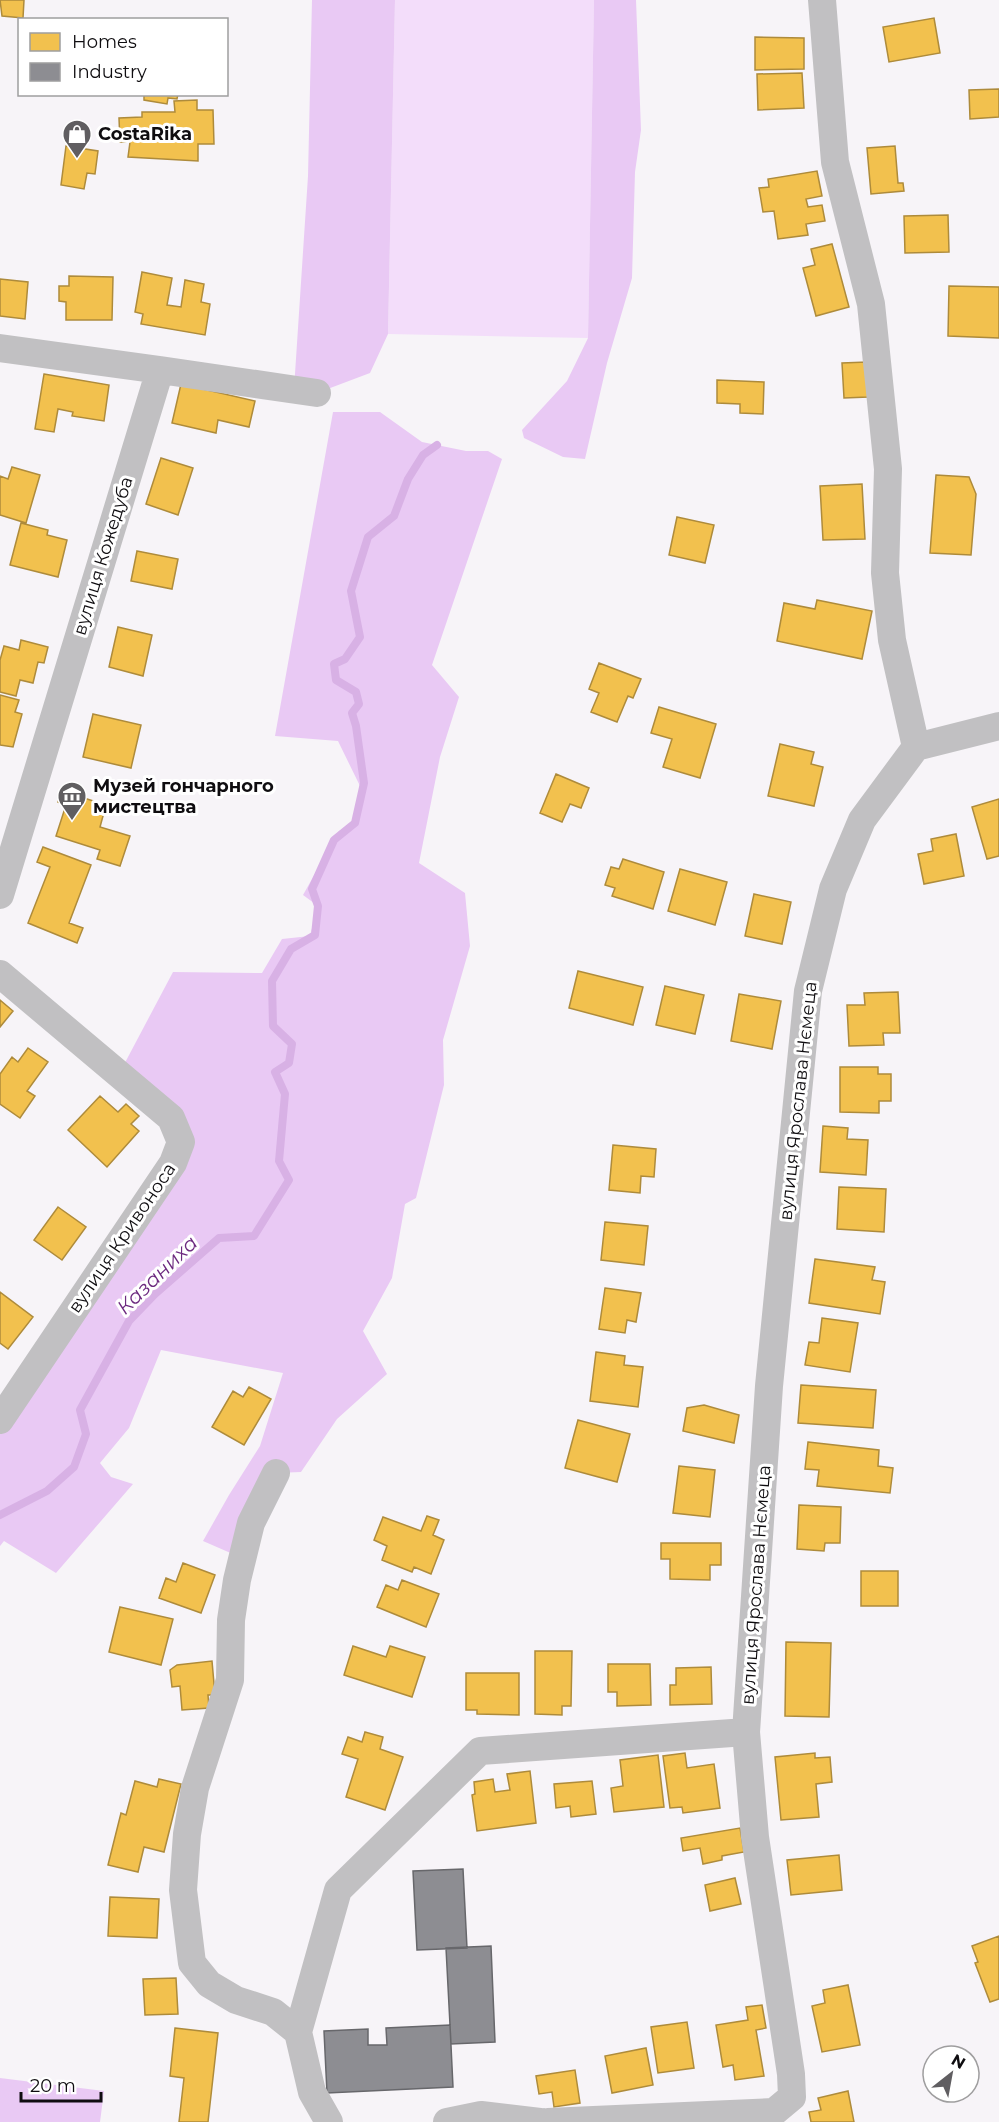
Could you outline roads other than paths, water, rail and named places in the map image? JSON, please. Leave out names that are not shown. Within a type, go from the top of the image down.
[{"type":"street","points":[[822,0],[835,162],[871,304],[888,469],[885,573],[892,640],[916,747],[999,726]]},
{"type":"street","points":[[0,348],[317,393]]},
{"type":"street","name":"вулиця Кожедуба","points":[[0,895],[160,370]]},
{"type":"street","name":"вулиця Ярослава Нємеца","points":[[548,2122],[774,2112],[792,2097],[791,2074],[755,1837],[746,1732],[769,1386],[808,991],[833,889],[862,820],[916,747]]},
{"type":"street","name":"вулиця Кривоноса","points":[[0,974],[171,1118],[181,1142],[173,1163],[0,1420]]},
{"type":"street","points":[[276,1473],[251,1523],[237,1580],[231,1620],[230,1680],[195,1788],[187,1834],[183,1890],[192,1963],[208,1984],[236,2001],[273,2012],[298,2032]]},
{"type":"street","points":[[329,2122],[312,2092],[298,2032],[338,1890],[480,1752],[746,1732]]},
{"type":"street","points":[[447,2122],[481,2115],[540,2122]]},
{"type":"waterway","name":"Казаниха","points":[[0,1515],[47,1491],[74,1467],[86,1434],[80,1410],[129,1321],[155,1294],[219,1238],[254,1236],[289,1180],[279,1161],[285,1094],[275,1072],[289,1063],[292,1044],[273,1026],[272,981],[291,949],[315,935],[318,906],[312,889],[334,840],[355,823],[364,783],[352,713],[359,704],[356,692],[336,680],[334,664],[345,659],[360,637],[351,591],[368,537],[394,516],[408,479],[423,455],[437,445]]},
{"type":"place","name":"CostaRika","points":[[77,160]]},
{"type":"place","name":"Музей гончарного мистецтва","points":[[72,822]]}]
